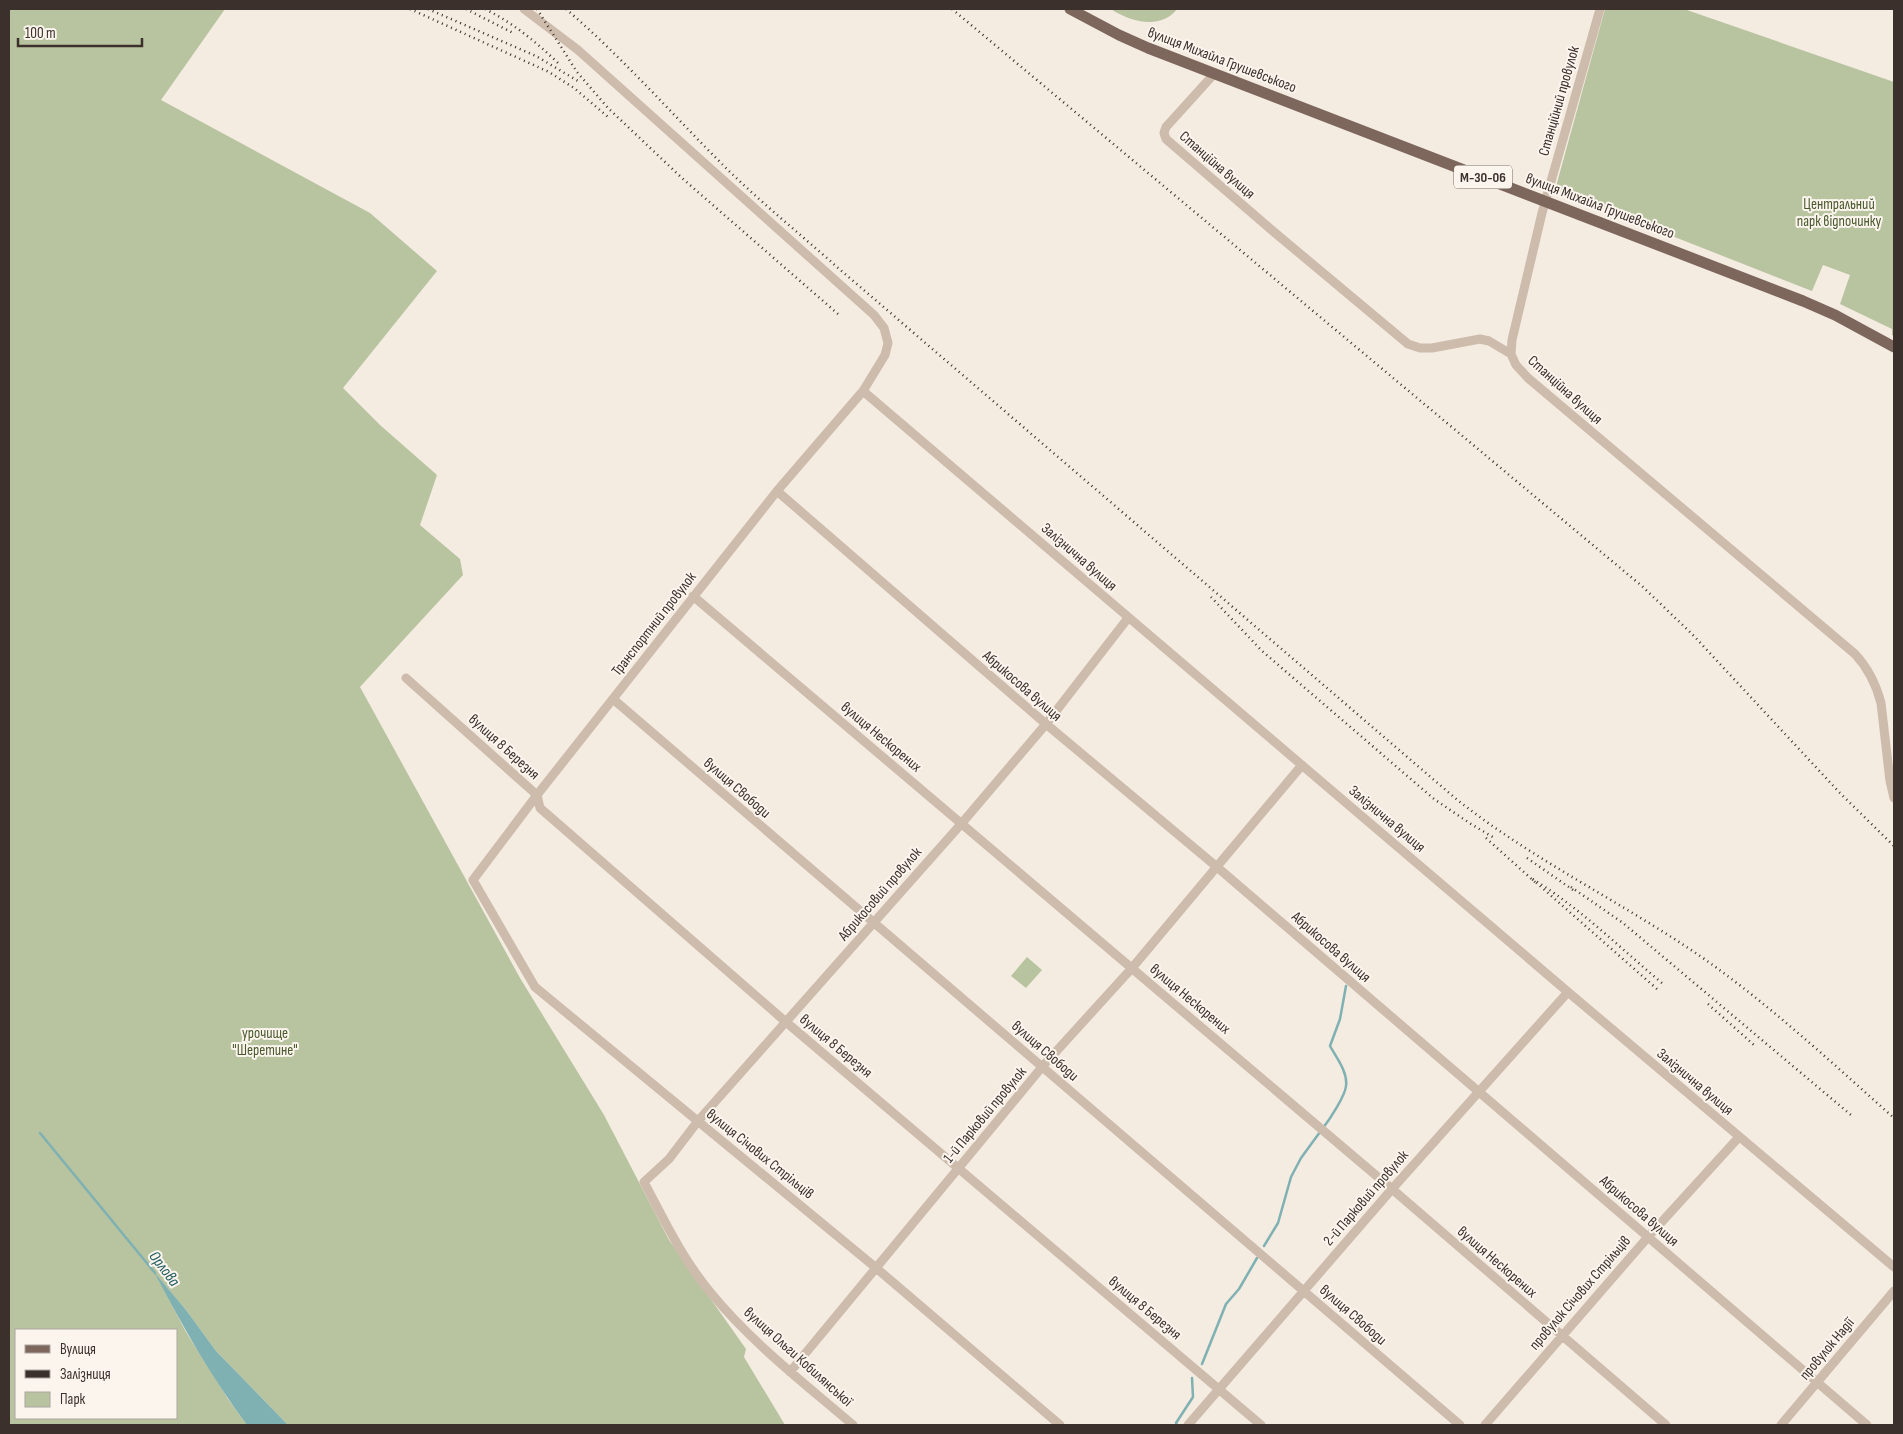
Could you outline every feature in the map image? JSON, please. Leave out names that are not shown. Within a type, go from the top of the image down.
[{"type":"main road","name":"вулиця Михайла Грушевського","points":[[1070,9],[1119,36],[1214,74],[1803,301],[1894,347]]},
{"type":"street","name":"Транспортний провулок","points":[[473,880],[537,795],[776,491],[864,391],[885,355],[888,343],[884,328],[880,322],[578,50],[524,9]]},
{"type":"street","name":"Станційний провулок","points":[[1511,354],[1512,340],[1545,201],[1600,9]]},
{"type":"street","name":"Станційна вулиця","points":[[1214,74],[1166,127],[1164,133],[1166,138],[1274,232],[1408,344],[1420,348],[1432,348],[1480,339],[1489,341],[1511,354],[1516,365],[1528,378],[1850,650],[1863,663],[1874,682],[1881,703],[1890,781],[1894,798]]},
{"type":"street","name":"Залізнична вулиця","points":[[864,391],[1302,766],[1894,1267]]},
{"type":"street","name":"Абрикосова вулиця","points":[[776,491],[1867,1425]]},
{"type":"street","name":"вулиця Нескорених","points":[[693,596],[1392,1189],[1666,1425]]},
{"type":"street","name":"Абрикосовий провулок","points":[[644,1182],[669,1159],[698,1121],[962,823],[1046,724],[1128,618]]},
{"type":"street","name":"вулиця 8 Березня","points":[[406,678],[537,795],[540,808],[786,1022],[1261,1425]]},
{"type":"street","name":"вулиця Свободи","points":[[613,699],[1460,1425]]},
{"type":"street","name":"1-й Парковий провулок","points":[[790,1372],[1042,1067],[1132,968],[1302,766]]},
{"type":"street","name":"вулиця Січових Стрільців","points":[[473,880],[535,987],[875,1267],[1060,1425]]},
{"type":"street","name":"2-й Парковий провулок","points":[[1188,1425],[1392,1189],[1568,992]]},
{"type":"street","name":"провулок Січових Стрільців","points":[[1485,1425],[1648,1237],[1739,1137]]},
{"type":"street","name":"вулиця Ольги Кобилянської","points":[[644,1182],[676,1243],[710,1292],[755,1340],[853,1425]]},
{"type":"street","name":"провулок Надії","points":[[1781,1425],[1894,1291]]},
{"type":"green space","name":"урочище \"Шеретине\"","points":[[9,9],[225,9],[161,100],[370,213],[437,271],[343,388],[380,425],[437,475],[420,525],[460,559],[463,575],[360,687],[520,978],[604,1115],[669,1240],[746,1349],[744,1357],[785,1425],[288,1425],[216,1351],[186,1310],[156,1275],[186,1332],[228,1399],[247,1425],[9,1425]]},
{"type":"green space","points":[[1111,9],[1177,9],[1163,20],[1145,22],[1119,14]]},
{"type":"green space","name":"Центральний парк відпочинку","points":[[1605,9],[1684,9],[1894,82],[1894,336],[1892,335],[1892,329],[1840,304],[1850,275],[1823,265],[1812,291],[1555,190]]},
{"type":"green space","points":[[1027,957],[1042,970],[1026,988],[1011,976]]},
{"type":"water","points":[[154,1272],[186,1310],[216,1351],[288,1425],[247,1425],[221,1388],[175,1312]]},
{"type":"waterway","points":[[1323,1128],[1340,1101],[1346,1086],[1345,1075],[1330,1046],[1340,1019],[1346,986]]},
{"type":"waterway","points":[[1264,1246],[1278,1223],[1291,1177],[1301,1158],[1320,1132]]},
{"type":"waterway","name":"Орлова","points":[[40,1133],[155,1273]]},
{"type":"waterway","points":[[1202,1364],[1226,1304],[1239,1289],[1257,1258]]},
{"type":"waterway","points":[[1177,1425],[1176,1423],[1193,1397],[1192,1378]]},
{"type":"railway","points":[[410,9],[549,72],[574,88],[608,117]]},
{"type":"railway","points":[[428,9],[536,56],[578,81]]},
{"type":"railway","points":[[466,9],[515,34]]},
{"type":"railway","points":[[485,9],[523,33],[558,63]]},
{"type":"railway","points":[[537,9],[577,72],[608,108],[683,179],[838,314]]},
{"type":"railway","points":[[566,9],[607,46],[723,165],[765,204],[1455,798],[1514,841],[1670,936],[1726,974],[1799,1034],[1894,1118]]},
{"type":"railway","points":[[952,9],[1643,587],[1693,635],[1839,792],[1894,846]]},
{"type":"railway","points":[[1211,597],[1262,651],[1434,799],[1496,839]]},
{"type":"railway","points":[[1486,838],[1536,883]]},
{"type":"railway","points":[[1527,858],[1576,892]]},
{"type":"railway","points":[[1657,989],[1531,878],[1582,914],[1662,983]]},
{"type":"railway","points":[[1571,887],[1623,923],[1851,1115]]},
{"type":"railway","points":[[1708,1004],[1754,1045]]}]
